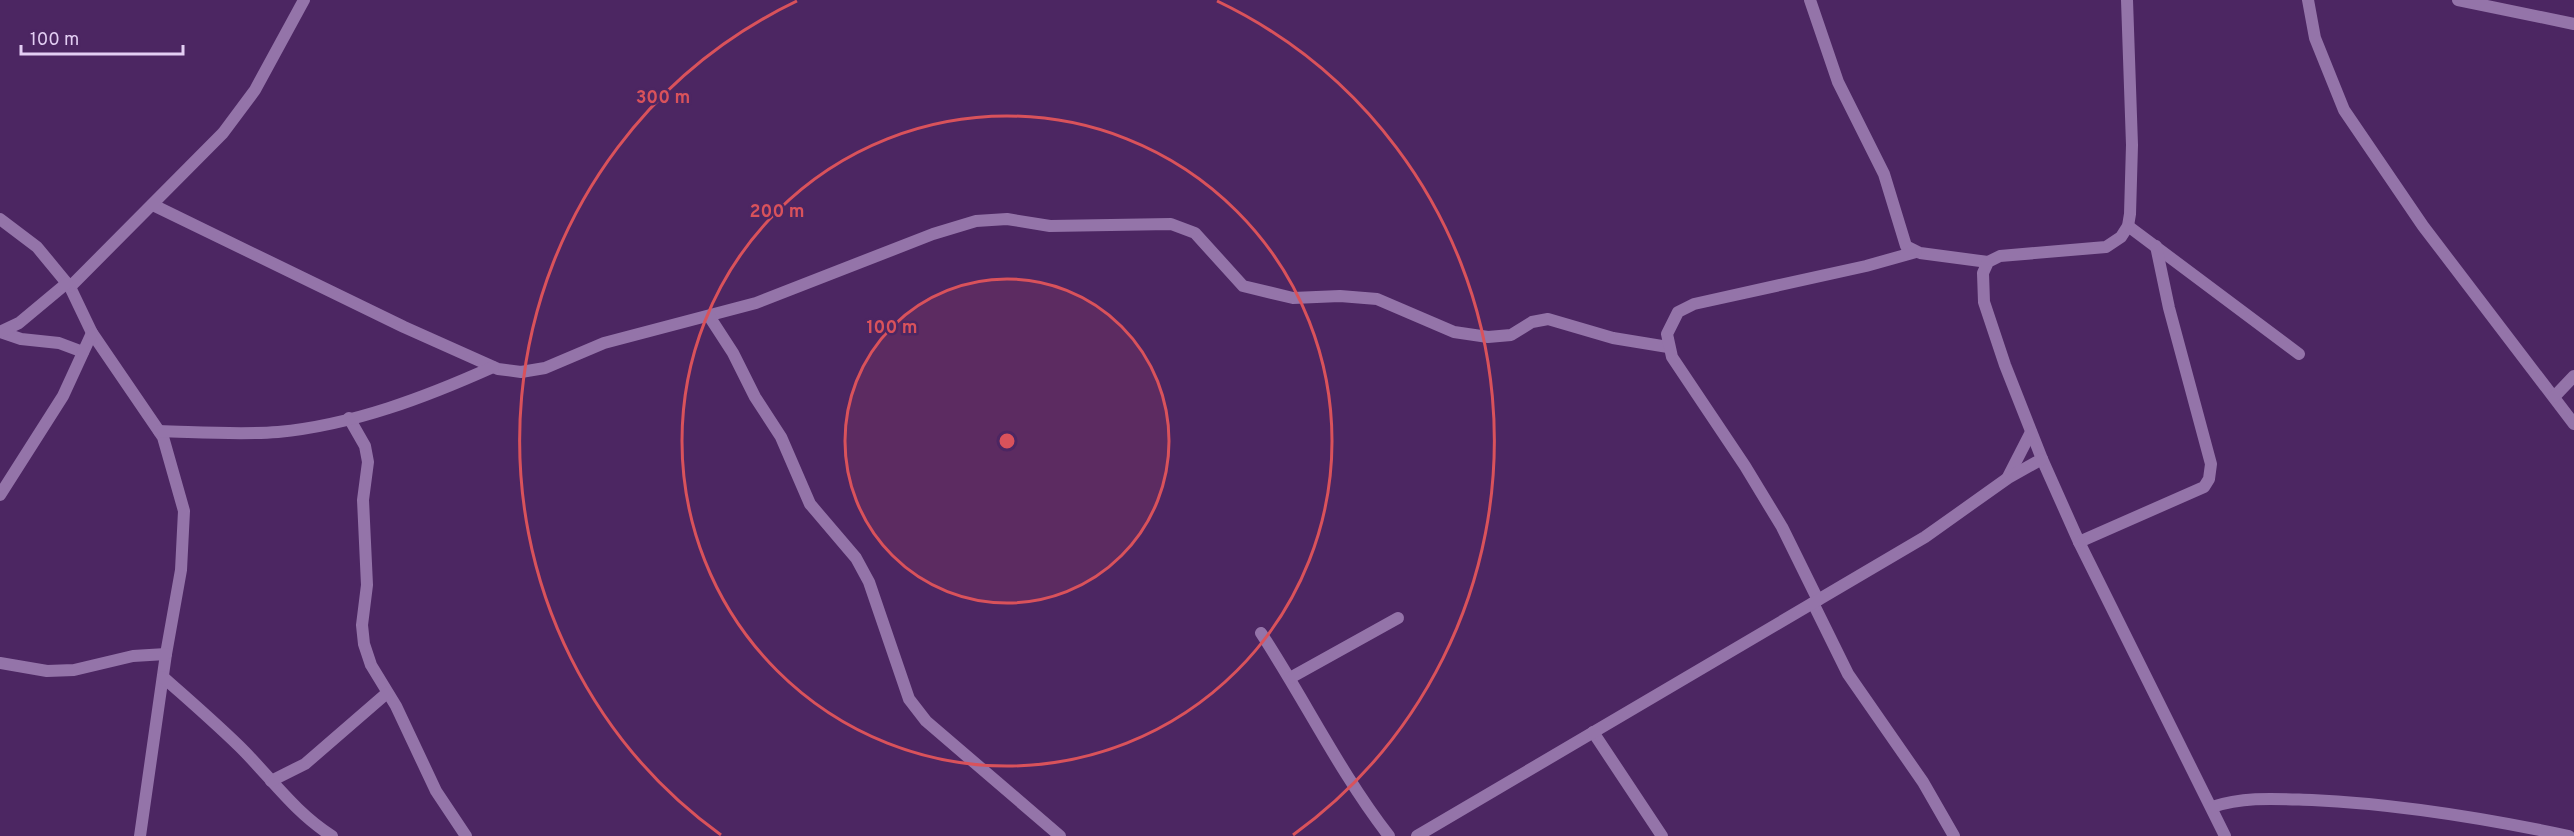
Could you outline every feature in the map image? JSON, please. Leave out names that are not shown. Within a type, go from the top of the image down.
[{"type":"street","points":[[0,332],[19,323],[69,285],[153,205],[223,133],[255,90],[304,0]]},
{"type":"street","points":[[1954,836],[1923,782],[1848,674],[1782,527],[1699,395],[1672,357],[1667,334],[1678,312],[1694,304],[1866,266],[1916,252],[1988,262],[2000,256],[2106,247],[2121,237],[2128,226],[2132,163],[2127,0]]},
{"type":"street","points":[[2308,0],[2315,38],[2344,110],[2424,226],[2574,424]]},
{"type":"street","points":[[2458,0],[2503,5],[2574,24]]},
{"type":"street","points":[[1814,3],[1838,82],[1884,174],[1904,243],[1916,252]]},
{"type":"street","points":[[153,205],[304,280],[493,367],[520,372],[545,368],[604,343],[709,316],[809,285],[894,248],[976,221],[1007,219],[1060,226],[1171,224],[1195,233],[1243,286],[1263,291],[1293,298],[1341,296],[1377,299],[1454,332],[1488,337],[1511,335],[1532,322],[1548,319],[1613,338],[1668,347]]},
{"type":"street","points":[[0,219],[37,247],[69,285],[92,333],[159,431],[175,476],[184,511],[181,570],[166,654],[140,836]]},
{"type":"street","points":[[2128,226],[2299,354]]},
{"type":"street","points":[[2079,542],[2204,486],[2211,473],[2205,436],[2169,308],[2156,246]]},
{"type":"street","points":[[1988,262],[1983,273],[1984,302],[2042,459],[2079,542],[2225,836]]},
{"type":"street","points":[[709,316],[733,353],[755,397],[781,437],[810,504],[856,558],[869,582],[909,699],[926,721],[1060,836]]},
{"type":"street","points":[[0,332],[21,339],[59,343],[83,352]]},
{"type":"street","points":[[0,495],[58,404],[92,333]]},
{"type":"street","points":[[159,431],[280,432],[350,418],[441,389],[493,367]]},
{"type":"street","points":[[2554,397],[2574,376]]},
{"type":"street","points":[[350,418],[365,446],[369,462],[363,500],[367,585],[362,625],[364,644],[371,665],[396,706],[436,790],[466,836]]},
{"type":"street","points":[[2008,478],[2031,432]]},
{"type":"street","points":[[1418,836],[1925,537],[2008,478],[2042,459]]},
{"type":"street","points":[[1290,678],[1398,618]]},
{"type":"street","points":[[1261,633],[1290,678],[1333,754],[1389,836]]},
{"type":"street","points":[[0,663],[47,671],[74,670],[133,656],[166,654]]},
{"type":"street","points":[[164,677],[245,752],[315,825],[332,836]]},
{"type":"street","points":[[271,781],[305,764],[387,693]]},
{"type":"street","points":[[1593,732],[1662,836]]},
{"type":"street","points":[[2212,807],[2233,800],[2266,798],[2330,801],[2459,814],[2569,836]]}]
